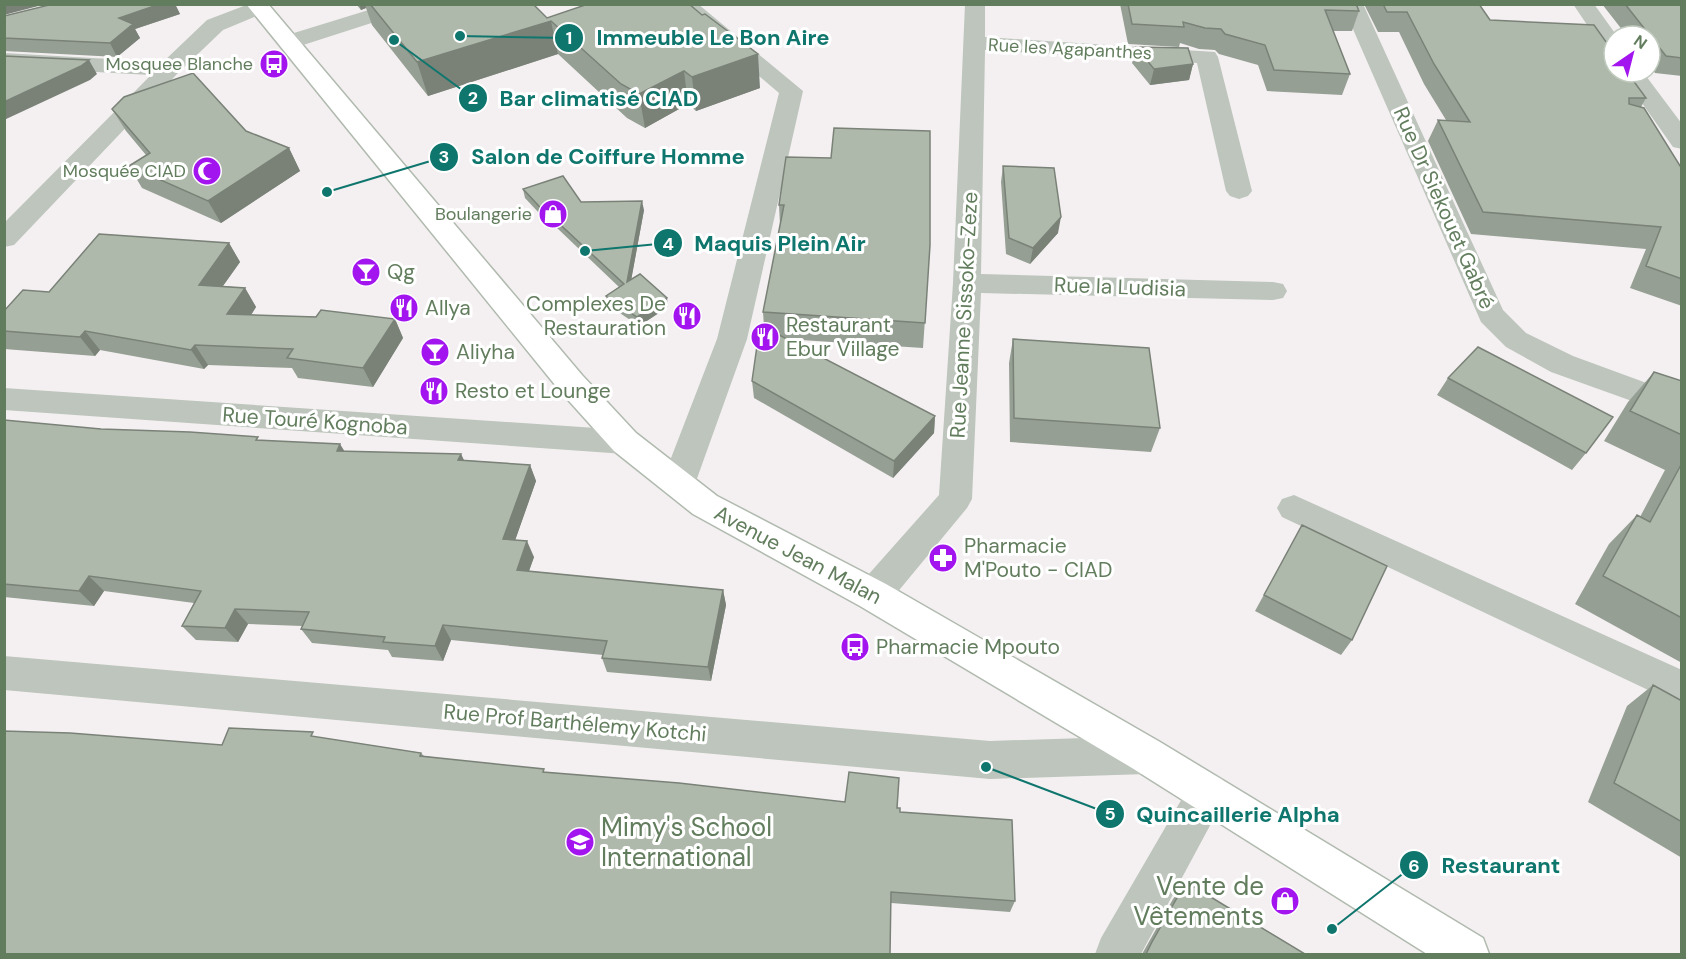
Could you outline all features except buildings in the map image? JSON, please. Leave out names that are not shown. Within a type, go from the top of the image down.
[{"type":"main road","name":"Avenue Jean Malan","points":[[257,6],[571,383],[625,442],[678,484],[705,505],[873,595],[1208,792],[1452,950]]},
{"type":"street","points":[[289,42],[411,4]]},
{"type":"street","points":[[678,484],[732,339],[791,91],[684,4]]},
{"type":"street","name":"Rue Jeanne Sissoko-Zeze","points":[[873,595],[956,499],[967,283],[976,43],[975,4]]},
{"type":"street","name":"Rue Dr Siekouet Gabré","points":[[1352,4],[1491,315],[1516,340],[1562,364],[1682,408]]},
{"type":"street","points":[[1583,4],[1602,31]]},
{"type":"street","points":[[4,239],[214,25],[257,6]]},
{"type":"street","name":"Rue les Agapanthes","points":[[976,43],[1207,57],[1239,191]]},
{"type":"street","points":[[4,60],[169,69]]},
{"type":"street","points":[[1640,84],[1682,142]]},
{"type":"street","points":[[4,199],[40,201]]},
{"type":"street","name":"Rue la Ludisia","points":[[967,283],[1273,291]]},
{"type":"street","name":"Rue Touré Kognoba","points":[[4,399],[625,442]]},
{"type":"street","points":[[1294,508],[1682,688]]},
{"type":"street","name":"Rue Prof Barthélemy Kotchi","points":[[4,674],[990,760],[1146,755]]},
{"type":"street","points":[[1117,954],[1208,792]]},
{"type":"place","name":"Immeuble Le Bon Aire","points":[[460,36]]},
{"type":"place","name":"Bar climatisé CIAD","points":[[394,40]]},
{"type":"place","name":"Mosquee Blanche","points":[[274,64]]},
{"type":"place","name":"Mosquée CIAD","points":[[207,171]]},
{"type":"place","name":"Salon de Coiffure Homme","points":[[327,192]]},
{"type":"place","name":"Boulangerie","points":[[553,214]]},
{"type":"place","name":"Maquis Plein Air","points":[[585,251]]},
{"type":"place","name":"Qg","points":[[366,272]]},
{"type":"place","name":"Allya","points":[[404,308]]},
{"type":"place","name":"Complexes De Restauration","points":[[687,316]]},
{"type":"place","name":"Restaurant Ebur Village","points":[[765,337]]},
{"type":"place","name":"Aliyha","points":[[435,352]]},
{"type":"place","name":"Resto et Lounge","points":[[434,391]]},
{"type":"place","name":"Pharmacie M'Pouto - CIAD","points":[[943,558]]},
{"type":"place","name":"Pharmacie Mpouto","points":[[855,647]]},
{"type":"place","name":"Quincaillerie Alpha","points":[[986,767]]},
{"type":"place","name":"Mimy's School International","points":[[580,842]]},
{"type":"place","name":"Vente de Vêtements","points":[[1285,901]]},
{"type":"place","name":"Restaurant","points":[[1332,929]]}]
